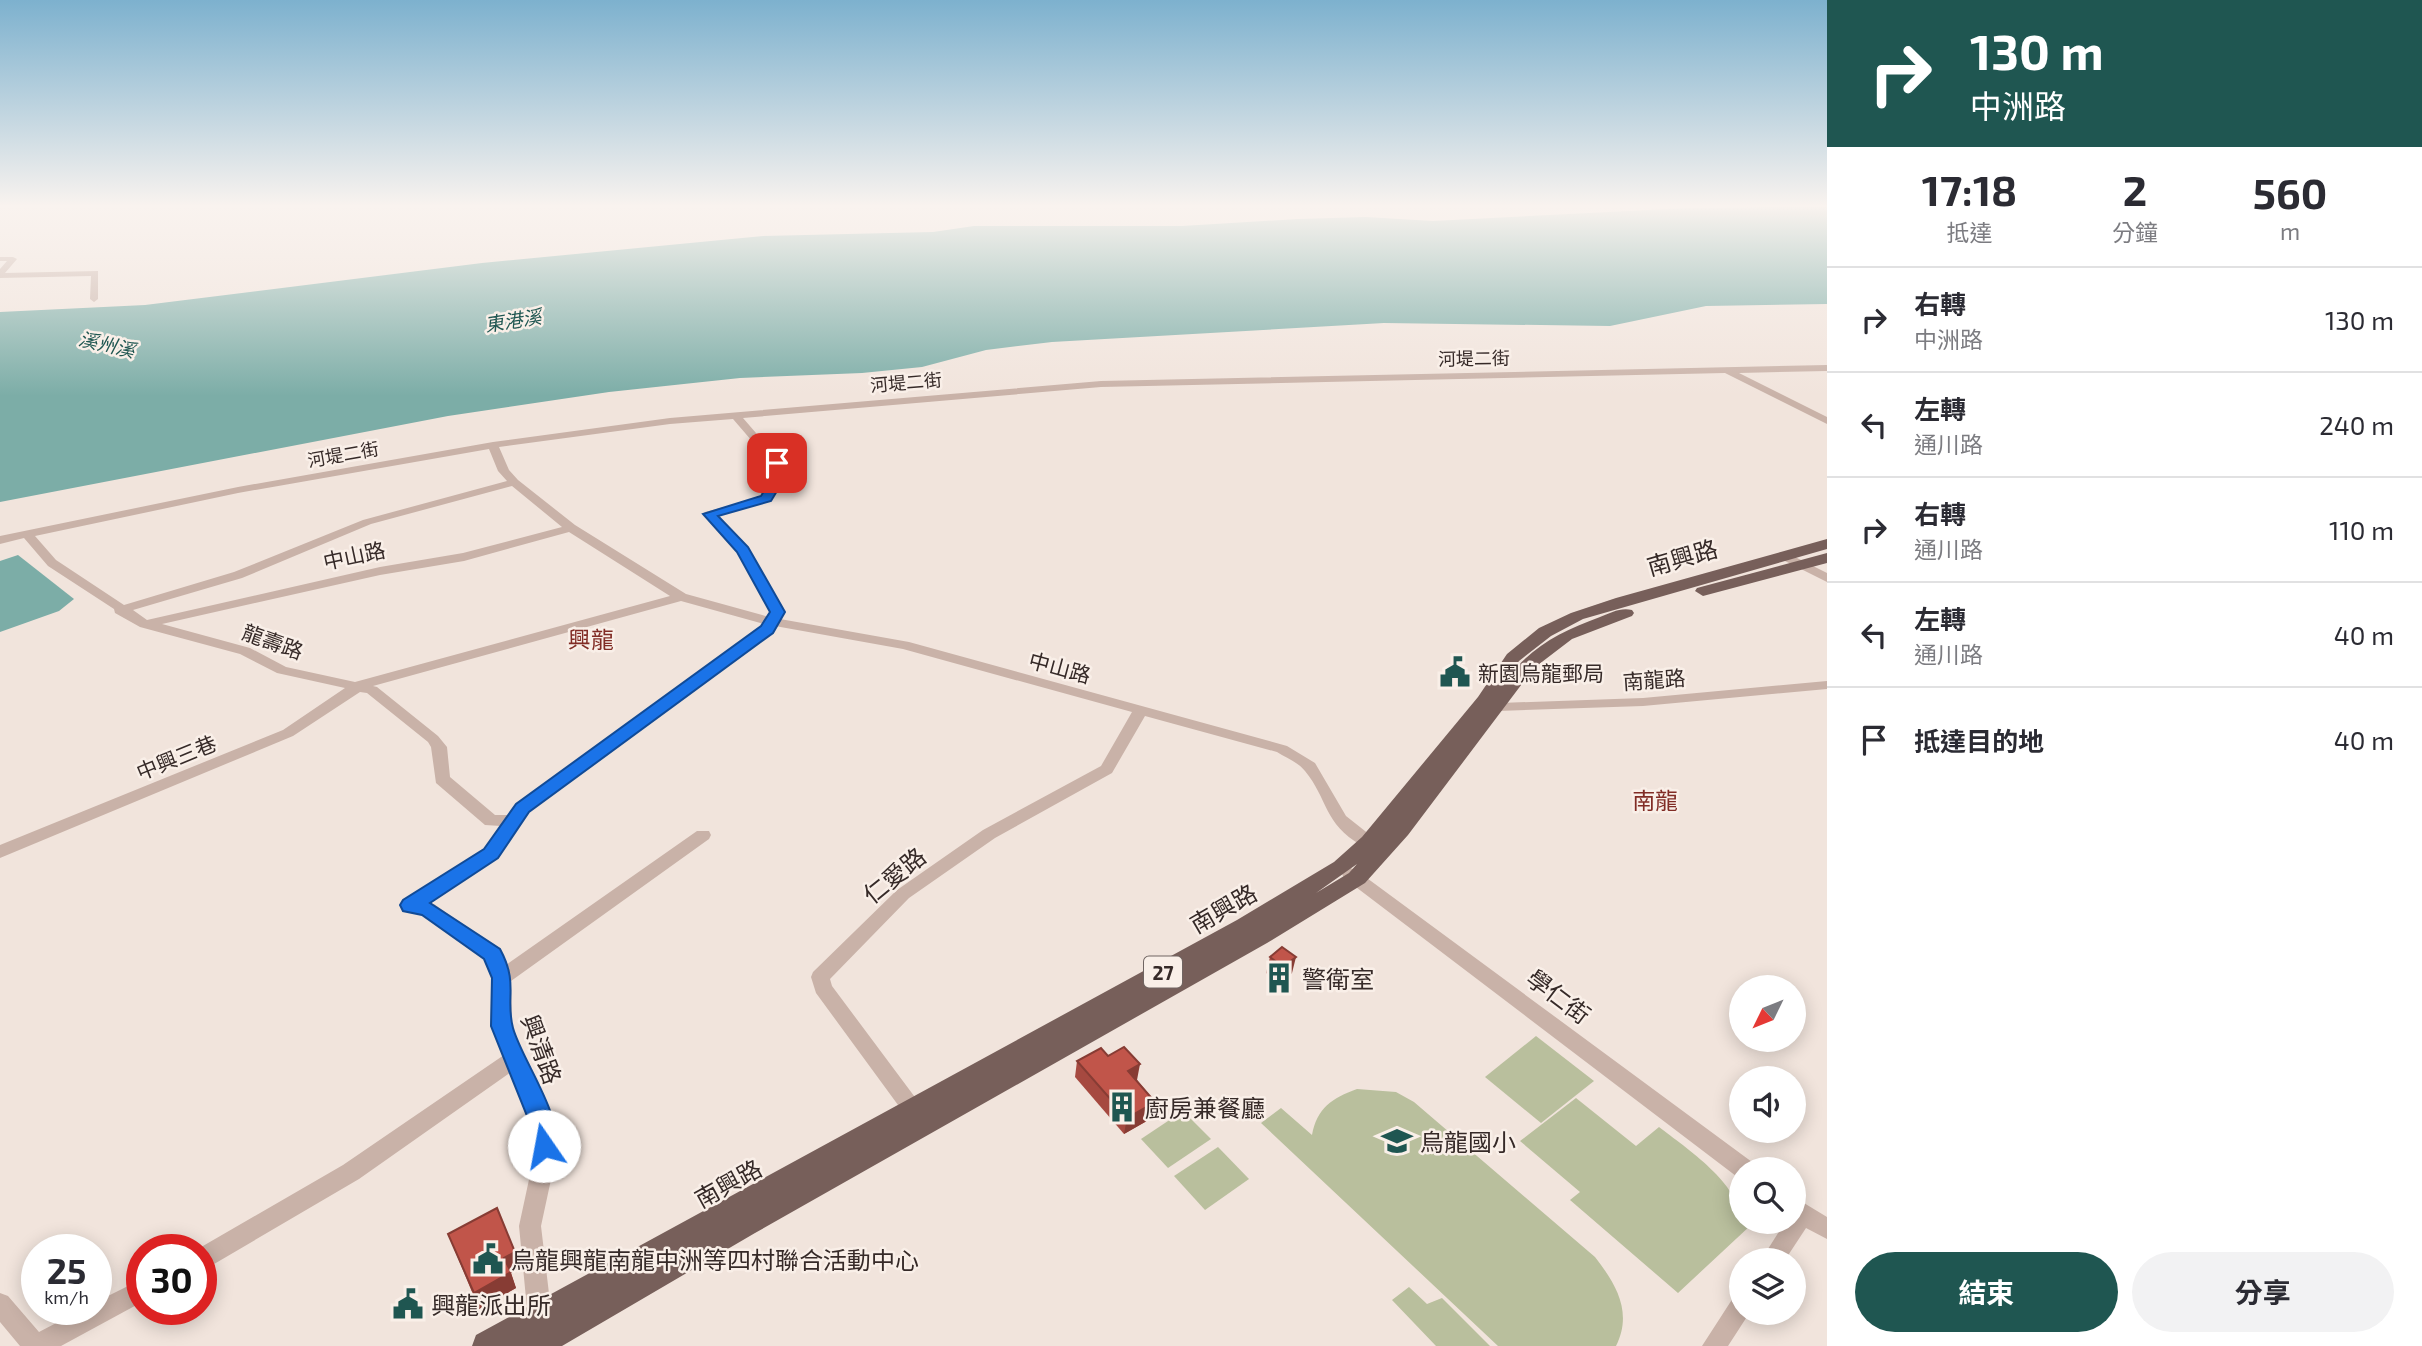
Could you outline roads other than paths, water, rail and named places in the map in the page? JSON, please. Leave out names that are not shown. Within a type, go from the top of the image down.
[{"type":"main road","name":"南興路","points":[[487,1346],[540,1334],[919,1118],[1259,937],[1349,873],[1376,846],[1491,704],[1528,664],[1566,635],[1636,609],[1793,560],[1827,544]]},
{"type":"main road","name":"南興路","points":[[1793,560],[1827,558]]},
{"type":"street","points":[[0,275],[95,273],[94,299]]},
{"type":"street","name":"河堤二街","points":[[0,540],[238,490],[493,445],[735,415],[1101,384],[1827,368]]},
{"type":"street","points":[[1726,370],[1827,421]]},
{"type":"street","points":[[703,835],[502,978],[493,955],[428,909],[410,905],[468,871],[491,853],[522,808],[773,622],[778,612],[743,550],[709,514],[766,499],[776,475],[777,463],[735,415]]},
{"type":"street","points":[[120,610],[238,575],[367,522],[514,482],[504,471],[493,445]]},
{"type":"street","name":"中山路","points":[[514,482],[571,527],[681,597],[773,622],[904,645],[1282,749],[1309,766],[1335,816],[1354,835],[1376,846]]},
{"type":"street","name":"中山路","points":[[145,624],[380,571],[464,557],[571,527]]},
{"type":"street","name":"龍壽路","points":[[27,534],[52,563],[145,624],[245,651],[282,670],[372,690],[433,739],[439,747],[442,779],[491,821],[514,820]]},
{"type":"street","points":[[1793,560],[1827,578]]},
{"type":"street","points":[[359,685],[681,597]]},
{"type":"street","name":"中興三巷","points":[[0,852],[288,733],[359,685]]},
{"type":"street","name":"南龍路","points":[[1491,704],[1657,701],[1827,685]]},
{"type":"street","name":"仁愛路","points":[[919,1118],[823,988],[820,977],[903,894],[989,834],[1107,769],[1141,710]]},
{"type":"street","name":"學仁街","points":[[1349,873],[1729,1158]]},
{"type":"street","name":"興清路","points":[[502,978],[502,1026],[545,1131],[544,1161],[530,1226],[540,1334]]},
{"type":"street","points":[[217,1250],[351,1171],[515,1058]]},
{"type":"street","points":[[1806,1215],[1827,1229]]},
{"type":"street","points":[[0,1304],[36,1346],[126,1298]]},
{"type":"street","points":[[1714,1346],[1729,1324]]},
{"type":"water","points":[[427,270],[1827,270],[1827,304],[1706,306],[1610,326],[1384,323],[1052,342],[986,350],[922,367],[862,373],[740,378],[609,392],[448,416],[0,502],[0,312],[145,305]]},
{"type":"water","points":[[18,555],[74,599],[59,611],[0,632],[0,561]]},
{"type":"place","name":"新園烏龍郵局","points":[[1455,672]]},
{"type":"place","name":"警衛室","points":[[1279,978]]},
{"type":"place","name":"廚房兼餐廳","points":[[1122,1107]]},
{"type":"place","name":"烏龍國小","points":[[1397,1141]]},
{"type":"place","name":"烏龍興龍南龍中洲等四村聯合活動中心","points":[[488,1259]]},
{"type":"place","name":"興龍派出所","points":[[408,1304]]},
{"type":"district","name":"興龍","points":[[591,639]]},
{"type":"district","name":"南龍","points":[[1655,800]]},
{"type":"water label","name":"東港溪","points":[[513,320]]},
{"type":"water label","name":"溪州溪","points":[[107,344]]}]
